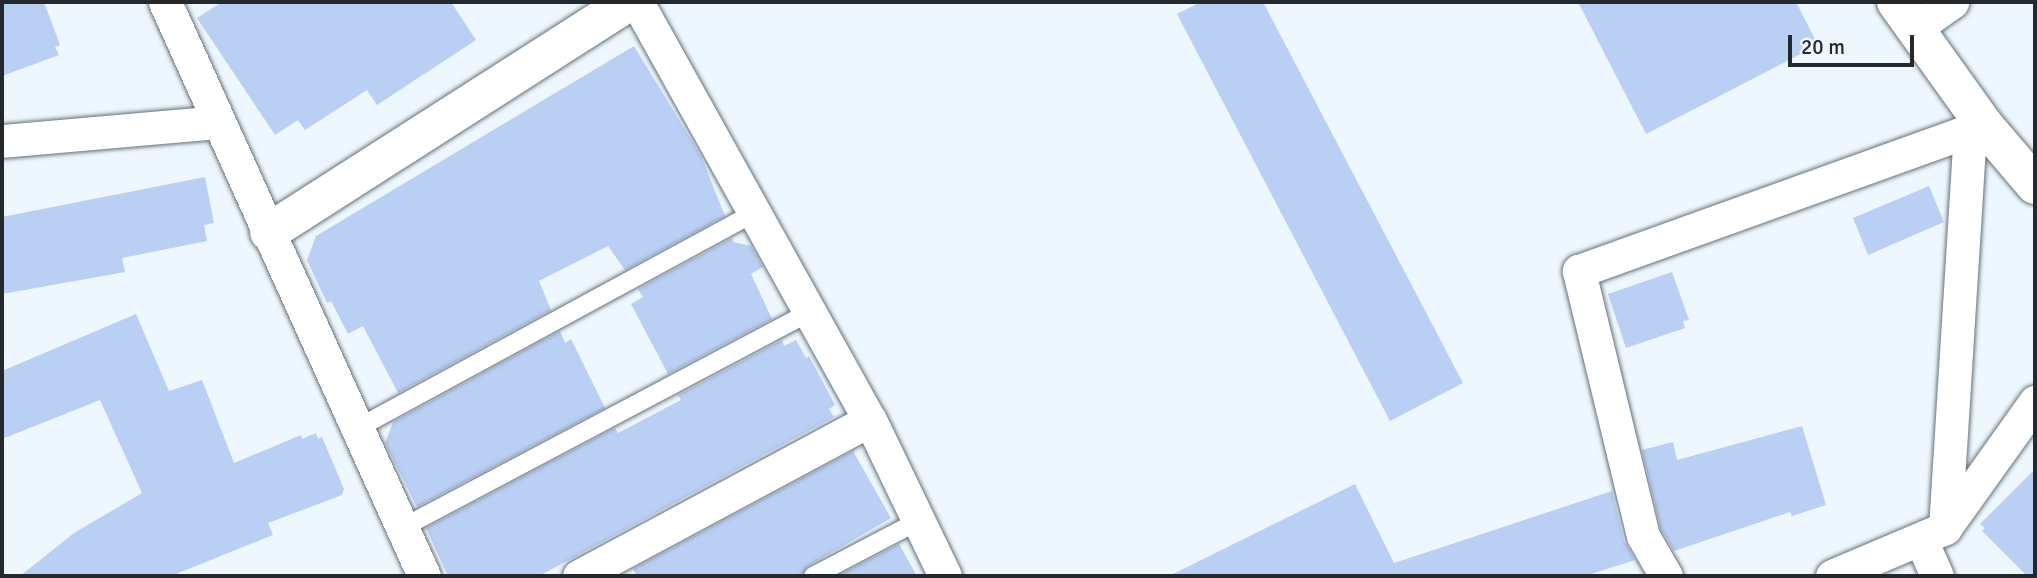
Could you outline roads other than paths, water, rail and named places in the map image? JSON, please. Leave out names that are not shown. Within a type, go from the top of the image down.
[{"type":"street","points":[[165,2],[424,576]]},
{"type":"street","points":[[269,232],[628,2]]},
{"type":"street","points":[[637,2],[870,420],[945,576]]},
{"type":"street","points":[[1952,2],[1905,15],[1977,127],[2035,185]]},
{"type":"street","points":[[2,141],[218,122]]},
{"type":"street","points":[[1937,576],[1933,534],[1977,127]]},
{"type":"street","points":[[1666,576],[1643,536],[1579,271],[1977,127]]},
{"type":"street","points":[[1832,576],[1933,534],[2035,402]]},
{"type":"street","points":[[579,576],[870,420]]},
{"type":"lane","points":[[356,429],[754,213]]},
{"type":"lane","points":[[402,528],[810,312]]},
{"type":"lane","points":[[813,576],[918,522]]}]
